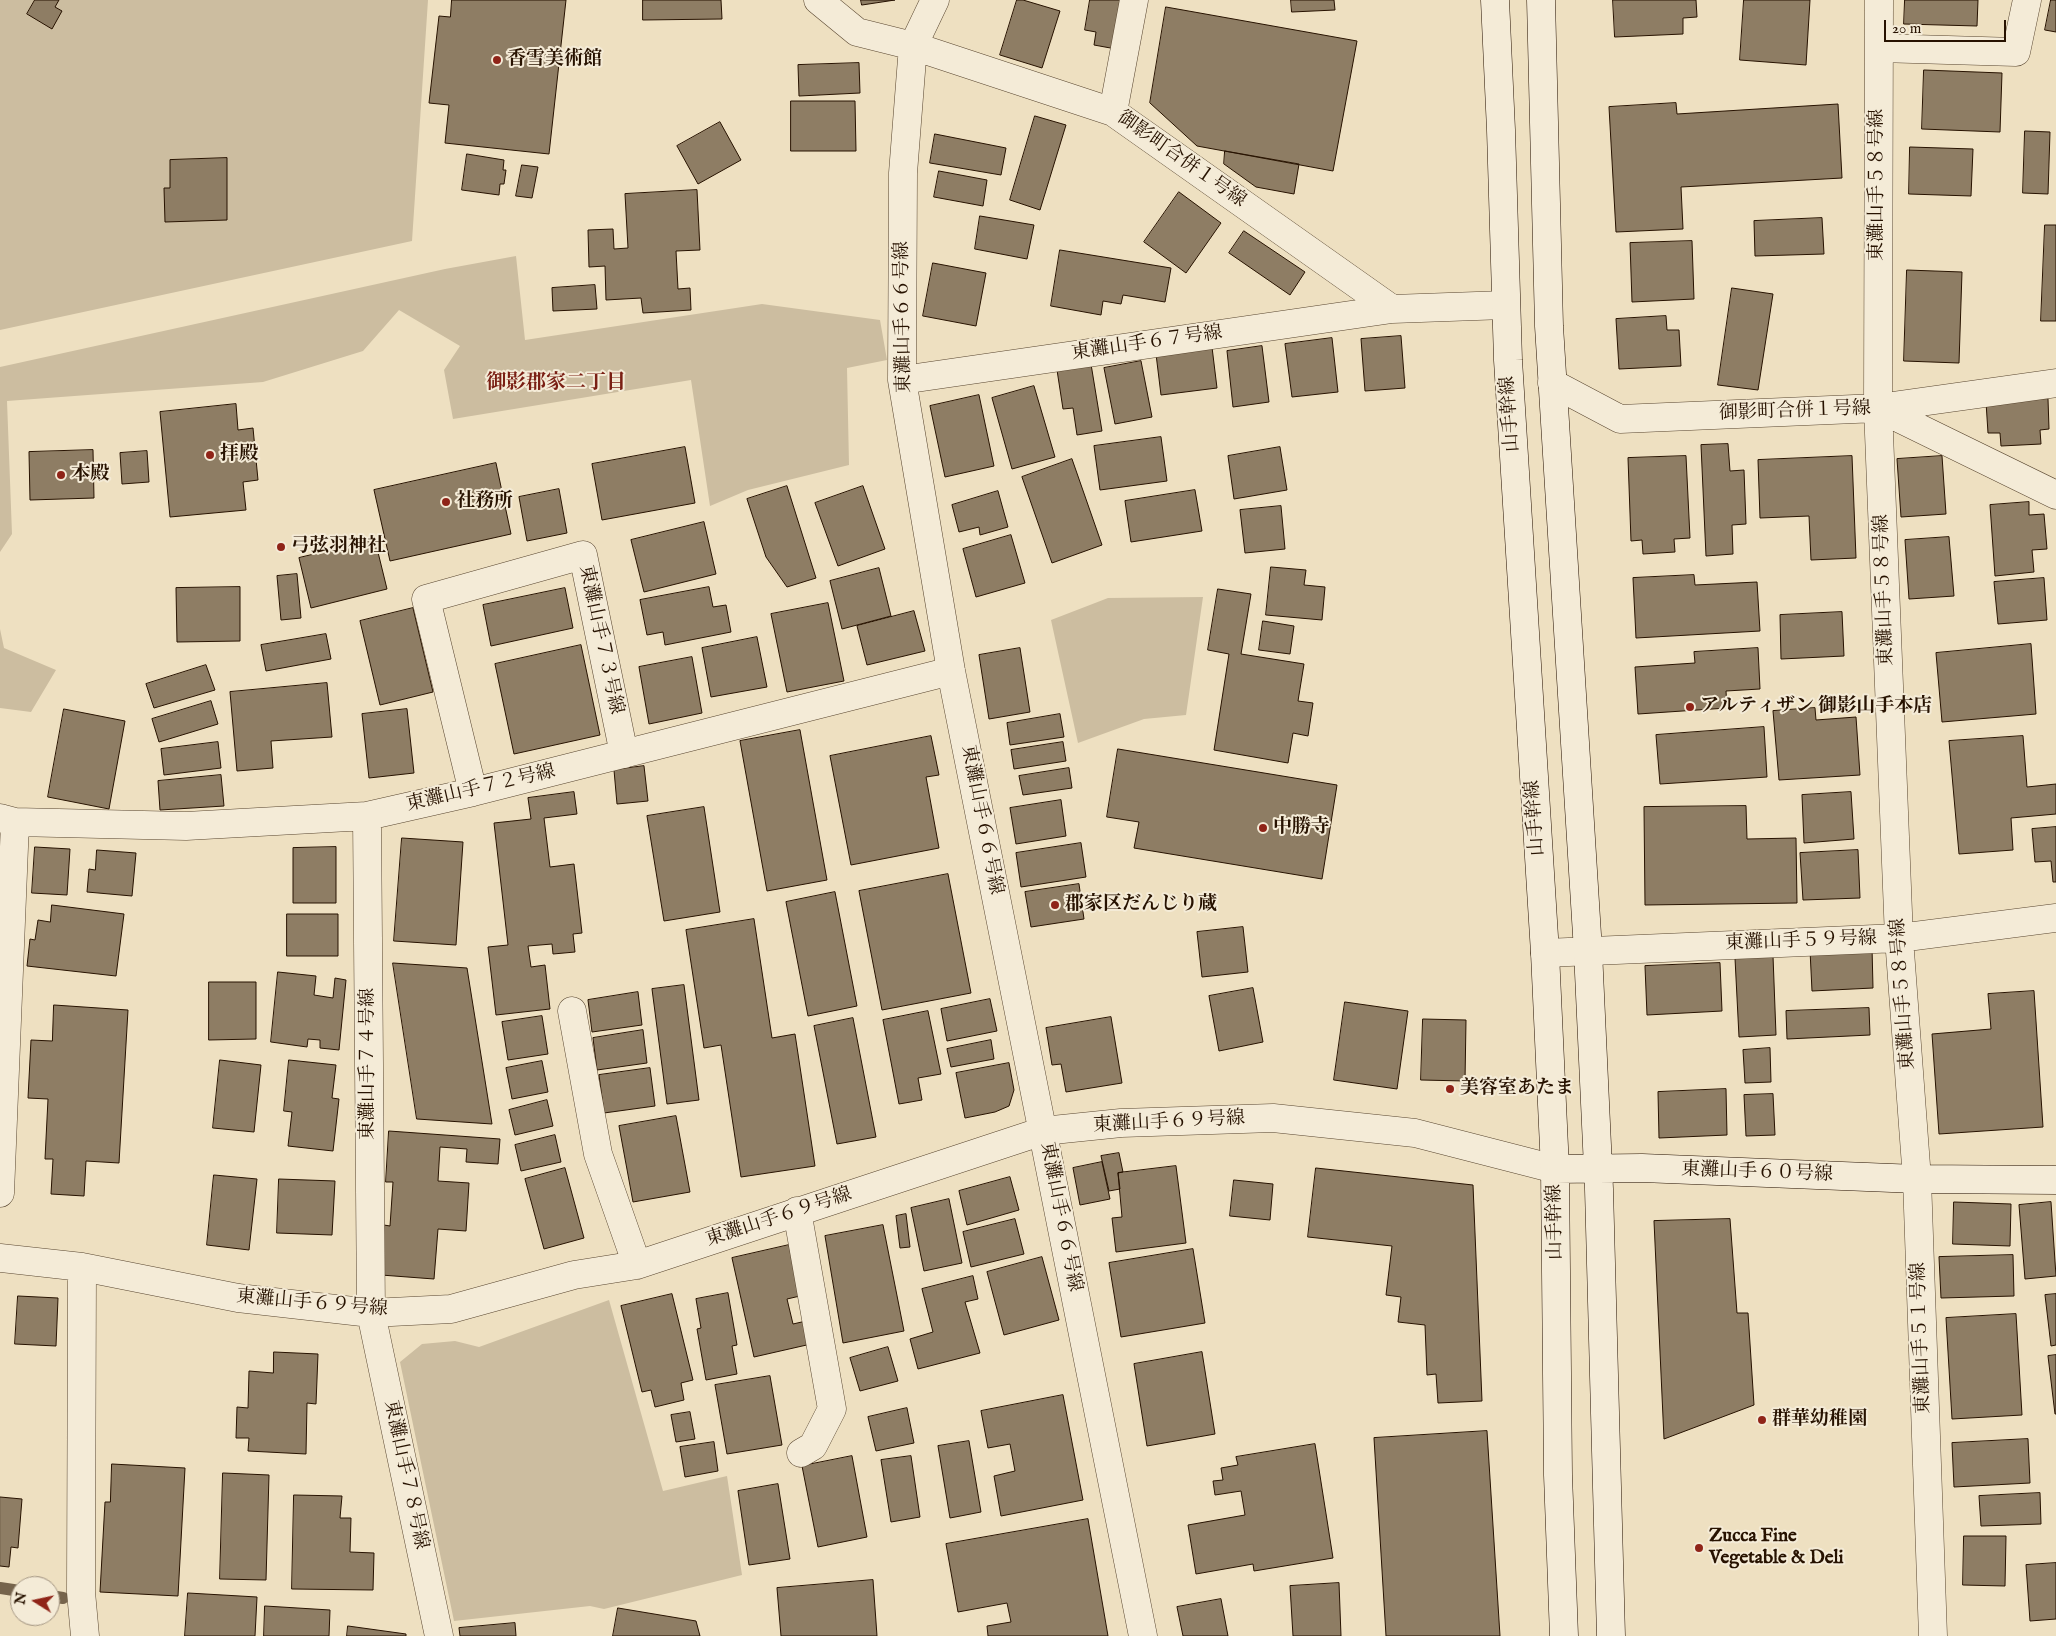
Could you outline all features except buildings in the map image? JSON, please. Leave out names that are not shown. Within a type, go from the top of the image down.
[{"type":"street","name":"御影町合併１号線","points":[[818,0],[857,32],[914,46],[1113,112],[1392,309]]},
{"type":"street","name":"東灘山手６６号線","points":[[935,0],[914,46],[903,173],[902,380],[952,670],[1143,1636]]},
{"type":"street","points":[[1113,112],[1134,0]]},
{"type":"street","name":"山手幹線","points":[[1495,0],[1501,130],[1505,305],[1545,953],[1555,1169],[1558,1475],[1564,1636]]},
{"type":"street","points":[[1541,0],[1552,383],[1588,951],[1598,1168],[1611,1636]]},
{"type":"street","name":"東灘山手５８号線","points":[[1879,0],[1878,408],[1899,938],[1916,1179]]},
{"type":"street","points":[[1879,48],[2016,52],[2026,0]]},
{"type":"street","points":[[1392,309],[1505,305]]},
{"type":"street","name":"東灘山手６７号線","points":[[902,380],[1392,309]]},
{"type":"street","name":"御影町合併１号線","points":[[1552,383],[1620,419],[1878,408],[2056,495]]},
{"type":"street","points":[[1878,408],[2056,383]]},
{"type":"street","name":"東灘山手７３号線","points":[[473,792],[426,599],[583,555],[624,754]]},
{"type":"street","name":"東灘山手７２号線","points":[[7,820],[186,826],[368,816],[473,792],[952,670]]},
{"type":"street","name":"東灘山手７４号線","points":[[368,816],[371,1313]]},
{"type":"street","points":[[0,1193],[7,820]]},
{"type":"street","name":"東灘山手５９号線","points":[[1545,953],[1899,938],[2056,918]]},
{"type":"street","points":[[572,1011],[598,1154],[637,1265]]},
{"type":"street","name":"東灘山手６９号線","points":[[0,1258],[82,1267],[238,1298],[371,1313],[451,1309],[574,1275],[637,1265],[1043,1131],[1122,1123],[1273,1118],[1415,1133],[1555,1169],[1598,1168]]},
{"type":"street","name":"東灘山手６０号線","points":[[1598,1168],[1642,1168],[1916,1179]]},
{"type":"street","points":[[1916,1179],[2056,1180]]},
{"type":"street","name":"東灘山手５１号線","points":[[1916,1179],[1933,1636]]},
{"type":"street","points":[[797,1211],[832,1409],[813,1446],[801,1453]]},
{"type":"street","points":[[82,1267],[81,1592],[85,1636]]},
{"type":"street","name":"東灘山手７８号線","points":[[371,1313],[439,1636]]},
{"type":"shaded area","points":[[0,0],[428,0],[412,241],[0,330]]},
{"type":"shaded area","points":[[516,256],[525,340],[762,304],[880,320],[887,360],[847,368],[849,465],[748,490],[710,506],[691,380],[453,419],[444,370],[460,346],[399,310],[363,351],[263,382],[7,401],[12,534],[0,552],[0,367],[445,269]]},
{"type":"shaded area","points":[[1203,597],[1186,715],[1144,719],[1078,743],[1051,620],[1108,598]]},
{"type":"shaded area","points":[[0,629],[4,648],[56,670],[31,712],[0,708]]},
{"type":"shaded area","points":[[609,1300],[663,1491],[727,1476],[742,1575],[604,1609],[590,1606],[454,1621],[400,1362],[422,1344],[455,1341],[479,1347]]},
{"type":"waterway","points":[[0,1588],[10,1590]]},
{"type":"place","name":"香雪美術館","points":[[497,60]]},
{"type":"place","name":"拝殿","points":[[210,455]]},
{"type":"place","name":"本殿","points":[[61,475]]},
{"type":"place","name":"社務所","points":[[446,502]]},
{"type":"place","name":"弓弦羽神社","points":[[281,547]]},
{"type":"place","name":"アルティザン 御影山手本店","points":[[1690,707]]},
{"type":"place","name":"中勝寺","points":[[1263,828]]},
{"type":"place","name":"郡家区だんじり蔵","points":[[1055,905]]},
{"type":"place","name":"美容室あたま","points":[[1450,1089]]},
{"type":"place","name":"群華幼稚園","points":[[1762,1420]]},
{"type":"place","name":"Zucca Fine Vegetable & Deli","points":[[1699,1548]]},
{"type":"district","name":"御影郡家二丁目","points":[[556,384]]}]
